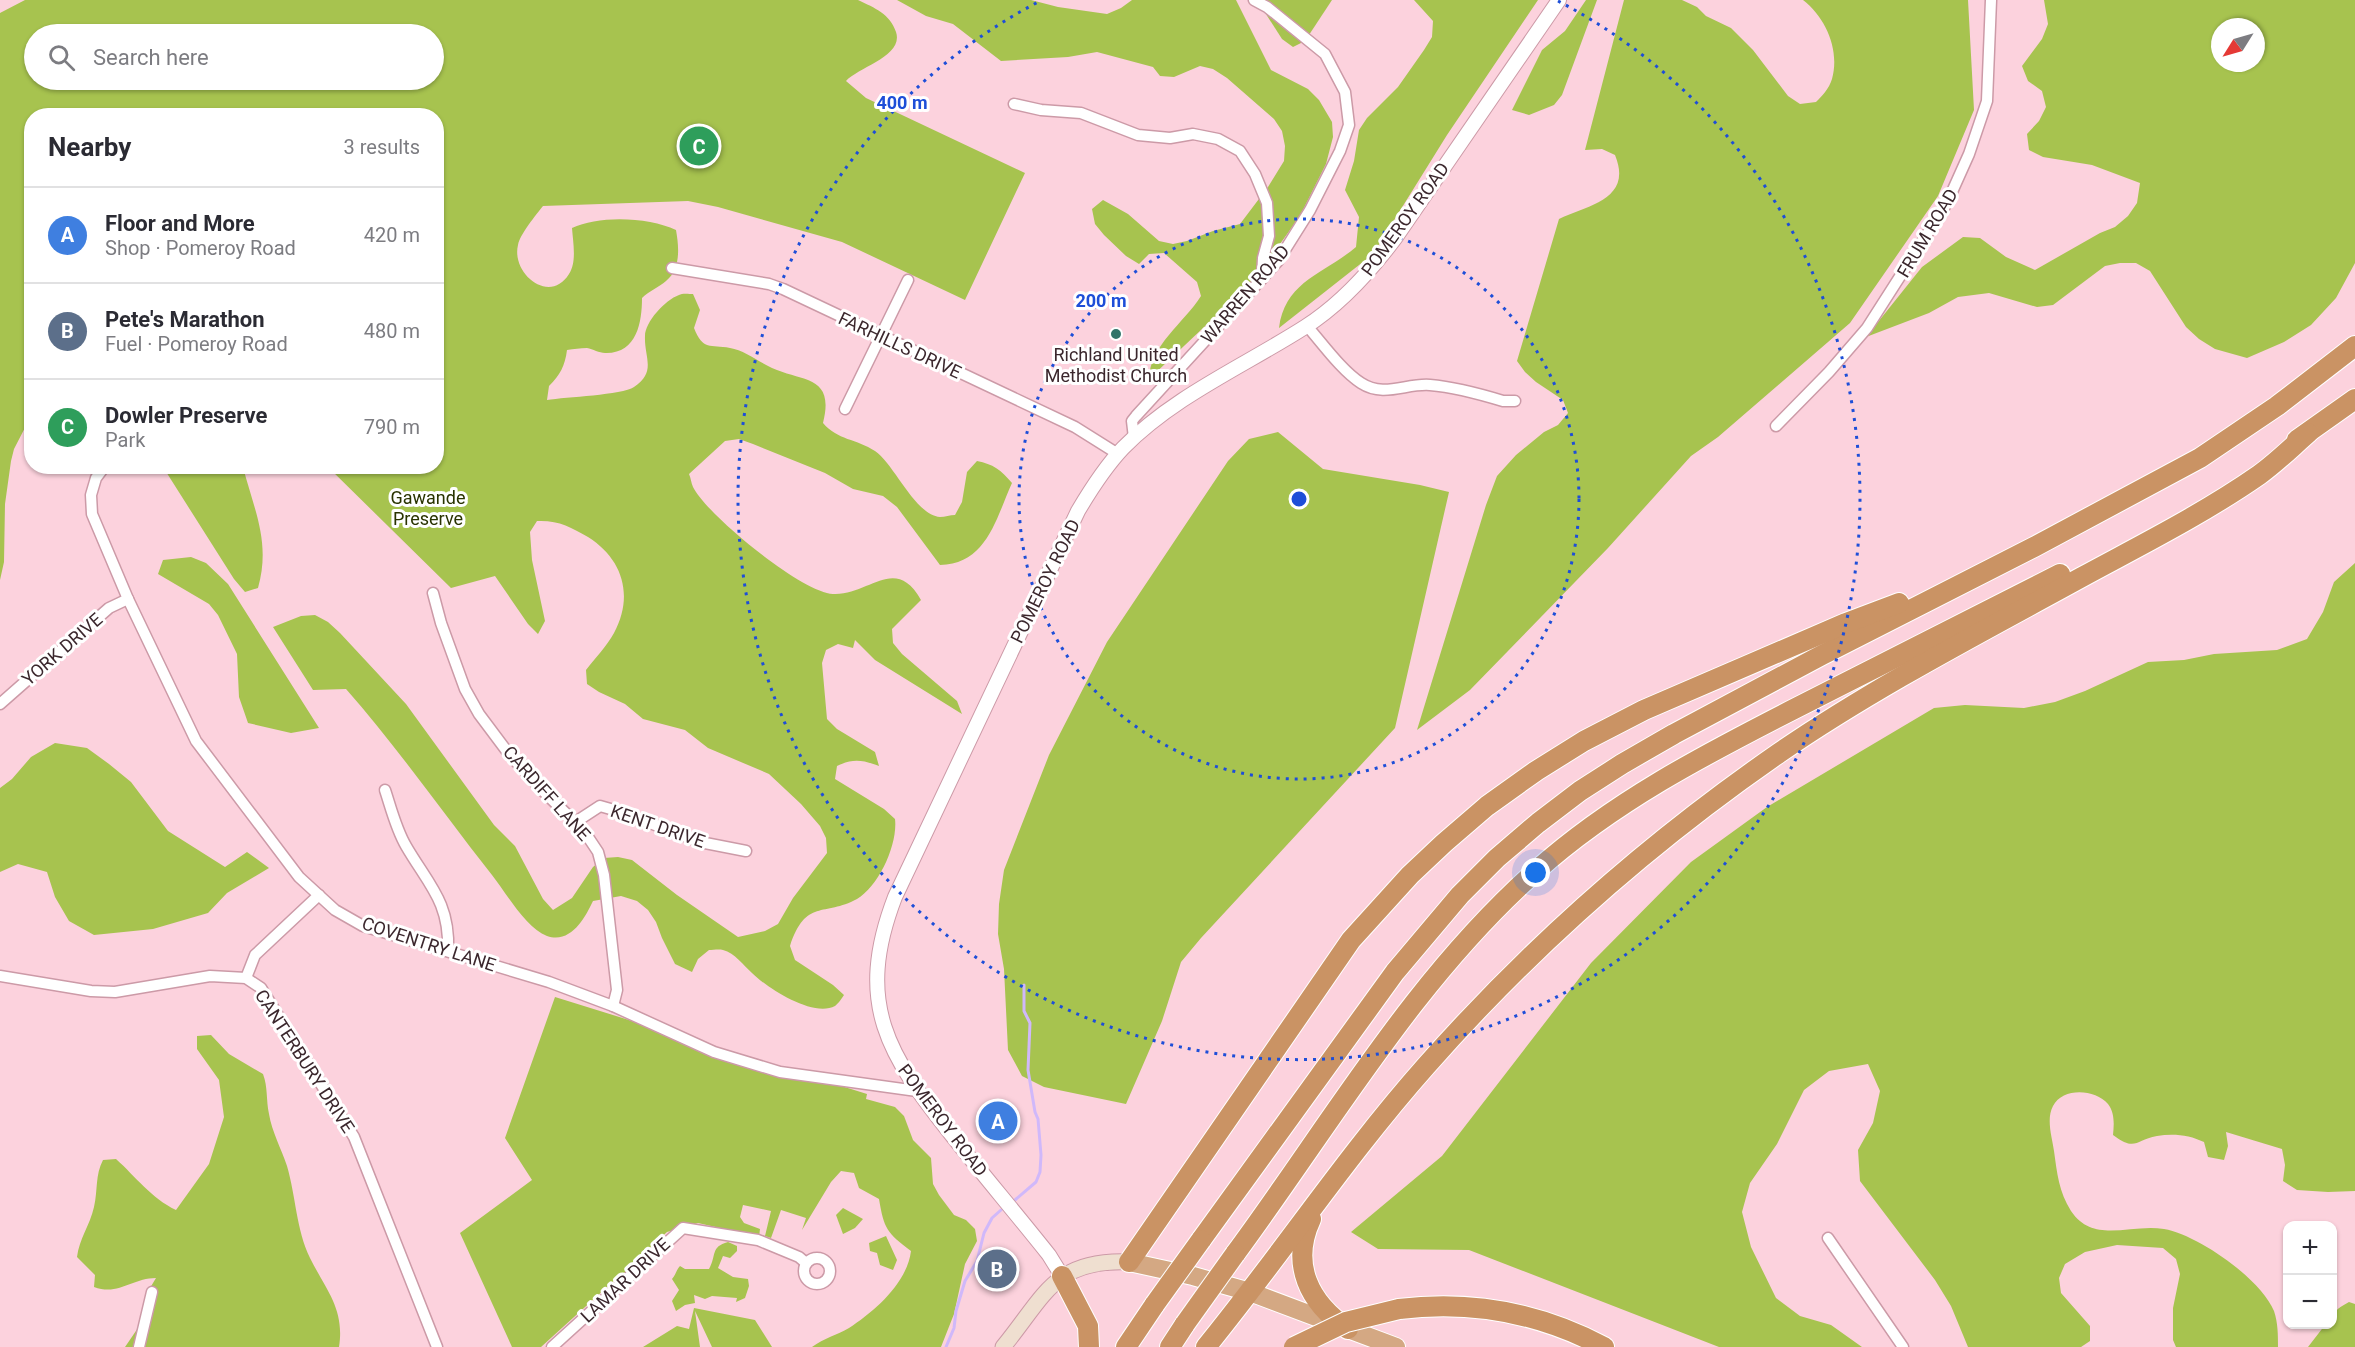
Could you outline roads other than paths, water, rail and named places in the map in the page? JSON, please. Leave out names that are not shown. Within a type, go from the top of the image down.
[{"type":"highway","points":[[1125,1347],[1395,972],[1460,896],[1497,858],[1580,791],[1622,764],[1821,656],[2044,542],[2200,458],[2277,406],[2355,346]]},
{"type":"highway","points":[[1170,1347],[1407,1011],[1443,966],[1518,888],[1556,853],[1592,825],[1656,782],[1743,735],[2187,508],[2308,433],[2355,399]]},
{"type":"highway","points":[[1206,1347],[1360,1145],[1417,1076],[1501,984],[1622,872],[1699,809],[1783,750],[1927,662],[2220,500],[2261,473],[2308,433]]},
{"type":"highway","points":[[1396,1347],[1250,1292],[1193,1276],[1129,1262],[1351,940],[1410,875],[1487,806],[1584,741],[1644,710],[1846,623],[1986,571]]},
{"type":"highway","points":[[1319,1201],[1305,1231],[1302,1248],[1304,1274],[1310,1288],[1330,1317],[1348,1329]]},
{"type":"highway","points":[[1062,1276],[1088,1326],[1089,1347]]},
{"type":"highway","points":[[1294,1347],[1346,1322],[1399,1309],[1427,1305],[1467,1305],[1513,1312],[1560,1327],[1604,1347]]},
{"type":"main road","points":[[1002,1347],[1043,1295],[1062,1276],[1090,1263],[1129,1262]]},
{"type":"street","name":"WARREN ROAD","points":[[1134,438],[1132,421],[1136,416],[1262,279],[1289,245],[1340,151],[1349,126],[1345,92],[1325,54],[1267,7],[1254,0]]},
{"type":"street","name":"POMEROY ROAD","points":[[1062,1276],[1049,1255],[917,1091],[895,1054],[880,1009],[877,974],[878,956],[887,917],[926,829],[1078,511],[1118,454],[1134,438],[1174,407],[1307,326],[1347,293],[1381,258],[1559,0]]},
{"type":"street","name":"FRUM ROAD","points":[[1776,426],[1868,328],[1947,203],[1969,154],[1987,101],[1991,0]]},
{"type":"street","points":[[1014,104],[1041,110],[1081,113],[1138,135],[1170,138],[1193,134],[1218,139],[1240,151],[1255,174],[1267,203],[1269,236],[1263,258],[1262,279]]},
{"type":"street","name":"FARHILLS DRIVE","points":[[672,268],[769,284],[1075,427],[1118,454]]},
{"type":"street","points":[[845,409],[908,280]]},
{"type":"street","points":[[1307,326],[1359,382],[1374,389],[1386,391],[1418,385],[1432,385],[1503,401],[1515,400]]},
{"type":"street","name":"COVENTRY LANE","points":[[99,474],[91,495],[92,514],[128,599],[196,741],[298,877],[334,909],[363,926],[549,982],[613,1006],[714,1052],[780,1072],[917,1091]]},
{"type":"street","name":"CARDIFF LANE","points":[[433,593],[465,689],[479,714],[509,754],[584,831],[598,852],[604,875],[617,990],[613,1006]]},
{"type":"street","name":"YORK DRIVE","points":[[0,704],[110,608],[128,599]]},
{"type":"street","points":[[385,790],[405,844],[428,878],[442,905],[448,933],[448,950]]},
{"type":"street","name":"KENT DRIVE","points":[[574,823],[600,806],[700,842],[746,851]]},
{"type":"street","points":[[246,978],[255,955],[319,895]]},
{"type":"street","name":"CANTERBURY DRIVE","points":[[0,976],[71,988],[116,992],[210,976],[246,978],[261,988],[354,1137],[437,1347]]},
{"type":"street","name":"LAMAR DRIVE","points":[[552,1347],[682,1228],[758,1240],[799,1257],[806,1263]]},
{"type":"street","points":[[1828,1238],[1902,1347]]},
{"type":"street","points":[[139,1347],[152,1292]]},
{"type":"waterway","points":[[1015,1200],[1036,1182],[1040,1172],[1041,1155],[1038,1119],[1028,1070],[1030,1023],[1024,1011],[1024,985]]},
{"type":"waterway","points":[[946,1347],[954,1328],[956,1311],[965,1281],[977,1261],[984,1233],[992,1218],[1001,1210]]},
{"type":"place","name":"Dowler Preserve","points":[[699,146]]},
{"type":"place","name":"Richland United Methodist Church","points":[[1116,334]]},
{"type":"place","name":"Floor and More","points":[[998,1121]]},
{"type":"place","name":"Pete's Marathon","points":[[997,1269]]},
{"type":"park label","name":"Gawande Preserve","points":[[428,507]]}]
